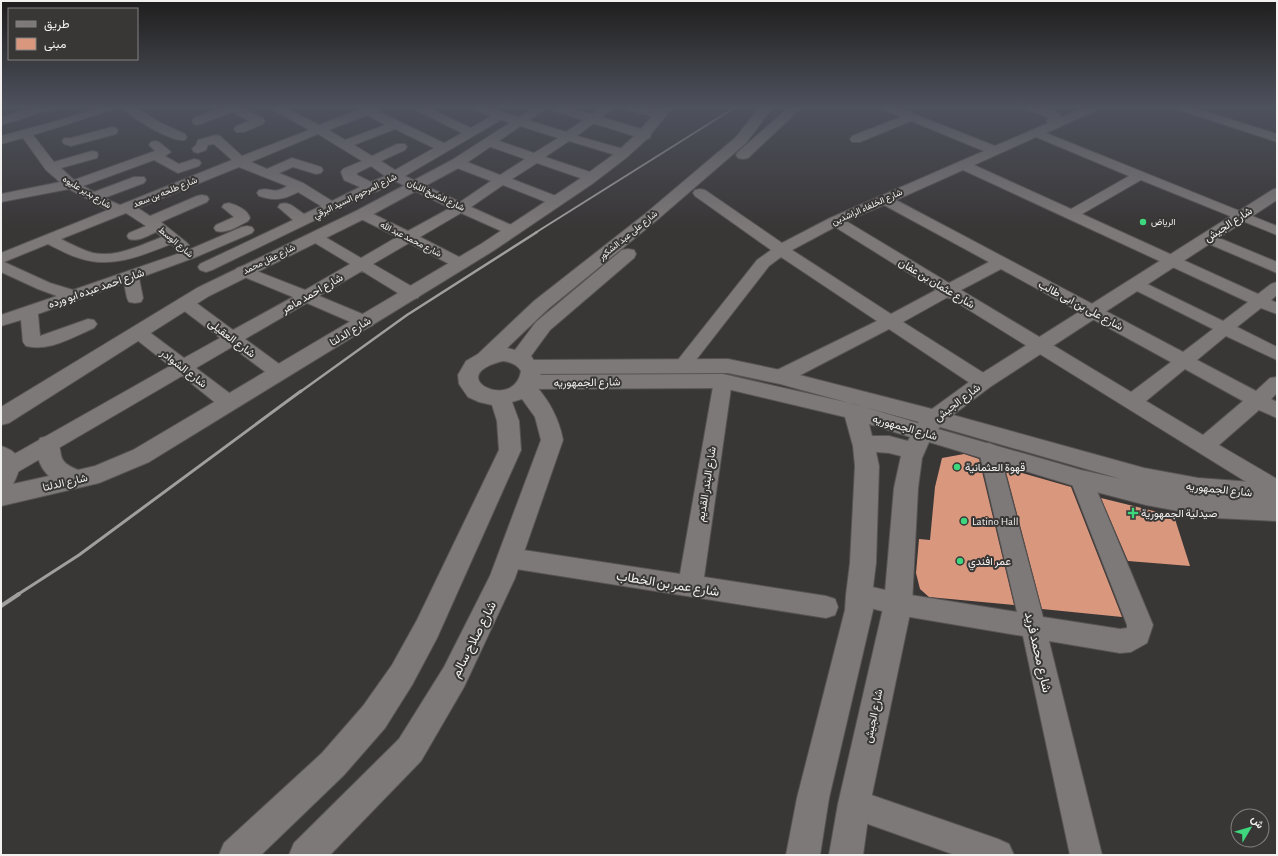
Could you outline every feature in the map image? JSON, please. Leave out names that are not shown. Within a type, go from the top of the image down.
[{"type":"street","name":"شارع بدير عليوه","points":[[37,148],[51,167],[72,185],[93,197],[123,208]]},
{"type":"street","points":[[51,167],[68,162],[88,148]]},
{"type":"street","points":[[1,198],[72,185],[129,166],[151,148],[178,169],[193,171]]},
{"type":"street","points":[[227,148],[239,161],[298,186],[332,207]]},
{"type":"street","name":"شارع طلحه بن سعد","points":[[1,258],[123,208],[172,184],[193,171],[239,161],[271,148]]},
{"type":"street","name":"شارع الشيخ اللبان","points":[[351,148],[395,176],[414,186],[513,231]]},
{"type":"street","points":[[341,162],[398,148]]},
{"type":"street","points":[[403,148],[427,158]]},
{"type":"street","name":"شارع المرحوم السيد البرقي","points":[[206,268],[373,188],[444,148]]},
{"type":"street","name":"شارع عقل محمد","points":[[3,414],[221,282],[362,214],[457,163],[480,148]]},
{"type":"street","points":[[506,148],[590,177]]},
{"type":"street","name":"شارع احمد ماهر","points":[[4,468],[461,207],[551,148]]},
{"type":"street","points":[[605,148],[622,153]]},
{"type":"street","name":"شارع الدلتا","points":[[1,496],[78,479],[114,469],[141,456],[366,322],[513,231],[628,148]]},
{"type":"street","name":"شارع على عبد الشكور","points":[[485,358],[541,305],[652,217],[731,148]]},
{"type":"street","name":"شارع على عبد الشكور","points":[[520,378],[543,326],[751,148]]},
{"type":"street","points":[[987,148],[995,151]]},
{"type":"street","name":"شارع الخلفاء الراشدين","points":[[683,365],[763,263],[781,250],[835,221],[1002,148]]},
{"type":"street","points":[[1073,148],[1277,231]]},
{"type":"street","points":[[261,152],[286,165]]},
{"type":"street","points":[[366,157],[348,172],[351,174],[349,177],[373,188]]},
{"type":"street","points":[[68,162],[74,166],[98,159],[106,163]]},
{"type":"street","points":[[270,173],[295,162],[316,170]]},
{"type":"street","points":[[457,163],[556,201]]},
{"type":"street","points":[[963,165],[1277,309]]},
{"type":"street","points":[[93,197],[140,177],[129,166]]},
{"type":"street","points":[[1070,215],[1140,175]]},
{"type":"street","points":[[264,193],[279,196],[298,186]]},
{"type":"street","points":[[700,193],[781,250],[983,382]]},
{"type":"street","name":"شارع الجيش","points":[[846,855],[854,804],[898,604],[906,488],[924,434],[983,382],[1276,194]]},
{"type":"street","points":[[134,236],[154,223],[202,199]]},
{"type":"street","name":"شارع على بن ابى طالب","points":[[884,199],[1277,411]]},
{"type":"street","points":[[182,246],[243,218],[243,216],[229,207]]},
{"type":"street","points":[[286,207],[304,221]]},
{"type":"street","name":"شارع الوسط","points":[[123,208],[154,223],[182,246],[221,282]]},
{"type":"street","name":"شارع محمد عبد الله","points":[[362,214],[460,264]]},
{"type":"street","name":"شارع عثمان بن عفان","points":[[835,221],[1277,490]]},
{"type":"street","points":[[48,239],[90,257],[106,258],[182,246],[247,230]]},
{"type":"street","points":[[315,237],[412,294]]},
{"type":"street","points":[[1207,238],[1277,268]]},
{"type":"street","name":"شارع احمد عبده ابو ورده","points":[[1,321],[131,276],[182,246]]},
{"type":"street","points":[[780,377],[891,321],[1001,262]]},
{"type":"street","points":[[1,266],[74,296]]},
{"type":"street","points":[[243,271],[366,322]]},
{"type":"street","points":[[1,284],[27,276]]},
{"type":"street","points":[[131,276],[135,298]]},
{"type":"street","points":[[1135,284],[1277,354]]},
{"type":"street","points":[[1132,402],[1277,287]]},
{"type":"street","name":"شارع العقيلى","points":[[185,303],[279,373]]},
{"type":"street","points":[[29,311],[32,342],[34,343],[44,342],[88,324]]},
{"type":"street","name":"شارع الشوادر","points":[[138,332],[229,403]]},
{"type":"street","points":[[503,354],[520,378],[487,397],[475,392],[467,382],[470,369],[485,358],[503,354]]},
{"type":"street","name":"شارع الجمهوريه","points":[[520,378],[683,365],[728,366],[780,377],[924,434],[1198,488],[1277,493]]},
{"type":"street","points":[[236,855],[333,764],[374,716],[402,675],[427,629],[510,450],[508,421],[520,378]]},
{"type":"street","name":"شارع الجمهوريه","points":[[520,378],[723,381],[854,412],[924,434],[989,451],[1081,479],[1178,502],[1216,508],[1277,511]]},
{"type":"street","name":"شارع صلاح سالم","points":[[306,855],[410,750],[454,677],[488,609],[510,558],[552,440],[549,424],[540,404],[520,378]]},
{"type":"street","name":"شارع البندر القديم","points":[[690,587],[723,381]]},
{"type":"street","points":[[1204,446],[1277,383]]},
{"type":"street","points":[[803,855],[813,798],[859,610],[863,563],[867,466],[864,446],[854,412]]},
{"type":"street","points":[[864,446],[879,443],[896,445],[924,434]]},
{"type":"street","points":[[48,444],[48,454],[51,463],[57,470],[66,476],[78,479]]},
{"type":"street","name":"شارع محمد فريد","points":[[989,451],[1033,626],[1086,855]]},
{"type":"street","points":[[859,596],[898,604],[1120,641],[1131,640],[1138,634],[1140,626],[1081,479]]},
{"type":"street","name":"شارع عمر بن الخطاب","points":[[510,558],[826,607]]},
{"type":"street","points":[[854,804],[998,855]]},
{"type":"building","points":[[964,454],[979,459],[1014,605],[929,597],[920,589],[916,573],[919,539],[930,540],[935,487],[942,458]]},
{"type":"building","points":[[1005,468],[1071,487],[1122,617],[1042,609]]},
{"type":"building","points":[[1101,498],[1174,516],[1190,566],[1128,561]]},
{"type":"railway","points":[[535,233],[670,148]]},
{"type":"railway","points":[[300,392],[407,315],[537,232]]},
{"type":"railway","points":[[17,595],[79,555],[301,391]]},
{"type":"railway","points":[[1,606],[19,594]]},
{"type":"place","name":"الرياض","points":[[1143,222]]},
{"type":"place","name":"قهوة العثمانية","points":[[957,467]]},
{"type":"place","name":"صيدلية الجمهورية","points":[[1133,513]]},
{"type":"place","name":"Latino Hall","points":[[964,521]]},
{"type":"place","name":"عمر افندي","points":[[960,561]]}]
